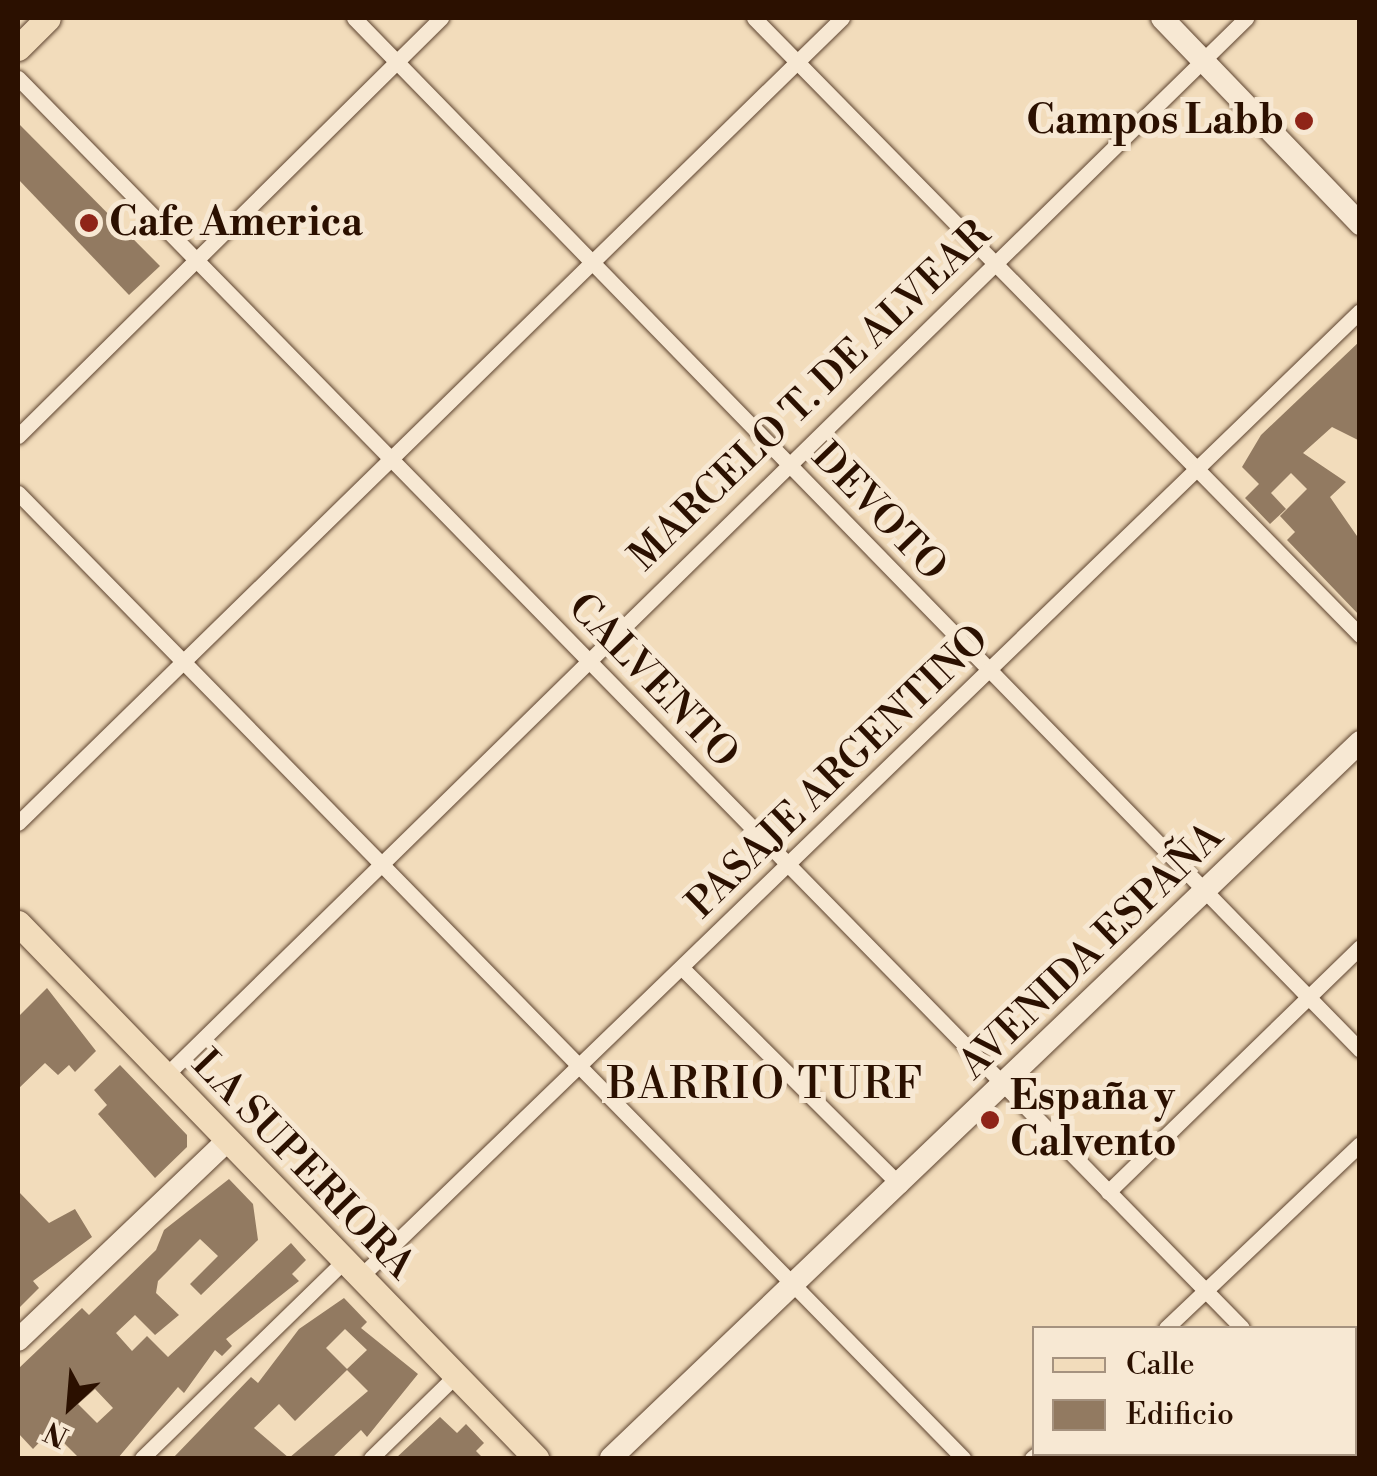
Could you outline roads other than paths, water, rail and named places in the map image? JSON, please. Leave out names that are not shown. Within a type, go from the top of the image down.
[{"type":"main road","points":[[18,48],[48,18]]},
{"type":"main road","name":"LA SUPERIORA","points":[[18,923],[536,1458]]},
{"type":"street","name":"DEVOTO","points":[[354,18],[1360,1050]]},
{"type":"street","points":[[18,436],[440,18]]},
{"type":"street","points":[[754,18],[1360,635]]},
{"type":"street","points":[[18,823],[842,18]]},
{"type":"street","points":[[1162,18],[1360,224]]},
{"type":"street","name":"MARCELO T. DE ALVEAR","points":[[165,1076],[378,861],[1246,18]]},
{"type":"street","name":"CALVENTO","points":[[18,78],[1240,1326]]},
{"type":"street","name":"PASAJE ARGENTINO","points":[[142,1458],[582,1069],[1360,311]]},
{"type":"street","points":[[18,493],[962,1458]]},
{"type":"street","name":"AVENIDA ESPAÑA","points":[[611,1458],[797,1289],[1360,742]]},
{"type":"street","points":[[1108,1192],[1360,947]]},
{"type":"street","points":[[682,968],[900,1186]]},
{"type":"street","points":[[18,1340],[228,1140]]},
{"type":"street","points":[[1168,1326],[1360,1144]]},
{"type":"street","points":[[371,1458],[455,1376]]},
{"type":"place","name":"Campos Labb","points":[[1304,121]]},
{"type":"place","name":"Cafe America","points":[[89,223]]},
{"type":"place","name":"España y Calvento","points":[[990,1120]]},
{"type":"district","name":"BARRIO TURF","points":[[766,1086]]}]
